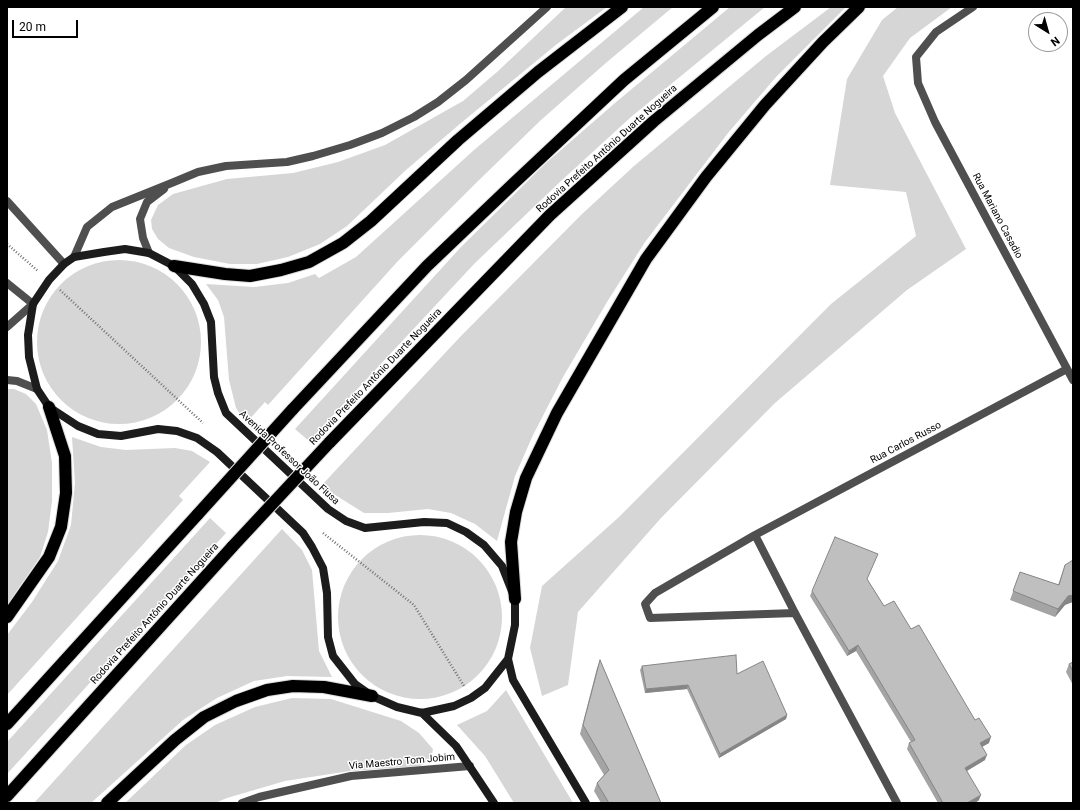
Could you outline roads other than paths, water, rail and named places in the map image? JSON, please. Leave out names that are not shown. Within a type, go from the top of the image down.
[{"type":"highway","points":[[174,266],[225,274],[250,276],[281,270],[309,262],[344,243],[371,221],[458,140],[532,77],[622,7]]},
{"type":"highway","points":[[7,724],[292,410],[427,266],[624,80],[713,7]]},
{"type":"highway","name":"Rodovia Prefeito Antônio Duarte Nogueira","points":[[7,796],[233,546],[329,443],[550,215],[654,121],[758,35],[795,7]]},
{"type":"highway","points":[[515,599],[511,542],[516,512],[526,478],[557,413],[646,259],[706,177],[765,105],[823,42],[859,7]]},
{"type":"highway","points":[[7,617],[49,557],[61,527],[66,493],[65,456],[49,407]]},
{"type":"highway","points":[[107,803],[175,740],[204,717],[236,701],[267,690],[293,686],[324,687],[372,696]]},
{"type":"main road","name":"Avenida Professor João Fiusa","points":[[508,659],[485,688],[471,698],[454,706],[422,713],[397,707],[372,696],[355,684],[334,656],[328,637],[327,593],[324,568],[312,547],[302,533],[217,452],[197,438],[177,431],[158,429],[121,436],[98,434],[78,426],[49,407],[37,389],[29,357],[28,335],[33,304],[49,280],[64,264],[74,257],[125,249],[149,253],[174,266],[192,284],[204,304],[211,322],[214,377],[218,393],[226,413],[242,430],[328,509],[346,521],[365,528],[424,522],[447,523],[466,532],[484,544],[502,566],[515,599],[515,626],[508,659],[513,680],[586,803]]},
{"type":"main road","points":[[422,713],[451,741],[470,766],[494,803]]},
{"type":"street","points":[[74,257],[87,227],[112,207],[198,172],[226,166],[287,162],[314,156],[382,133],[414,117],[438,102],[466,80],[547,7]]},
{"type":"street","name":"Rua Mariano Casadio","points":[[973,7],[936,32],[916,57],[918,82],[935,122],[1073,380]]},
{"type":"street","points":[[149,253],[143,238],[140,219],[147,202],[174,182]]},
{"type":"street","points":[[7,201],[64,264]]},
{"type":"street","points":[[7,283],[33,304],[7,327]]},
{"type":"street","name":"Rua Carlos Russo","points":[[795,614],[650,618],[645,604],[655,593],[755,535],[1067,369]]},
{"type":"street","points":[[7,380],[17,381],[37,389]]},
{"type":"street","points":[[755,535],[795,614],[897,803]]},
{"type":"street","name":"Via Maestro Tom Jobim","points":[[242,803],[259,797],[351,776],[470,766]]}]
